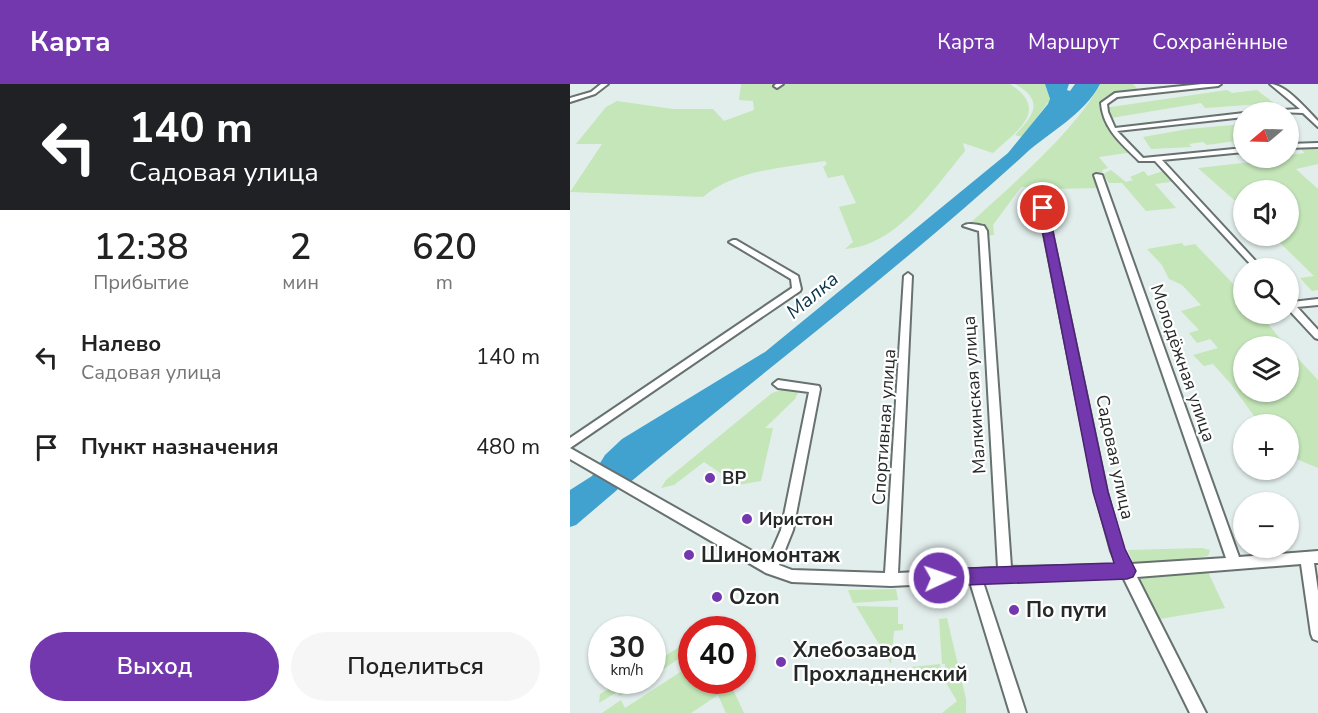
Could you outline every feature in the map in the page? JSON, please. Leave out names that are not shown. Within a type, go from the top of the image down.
[{"type":"street","points":[[570,100],[593,93],[605,84]]},
{"type":"street","points":[[1218,84],[1109,97],[1104,103],[1103,115],[1113,130],[1141,160],[1233,151]]},
{"type":"street","points":[[1273,84],[1318,125]]},
{"type":"street","points":[[1299,111],[1305,111]]},
{"type":"street","points":[[1113,130],[1233,116]]},
{"type":"street","points":[[1299,146],[1318,145]]},
{"type":"street","points":[[1157,159],[1249,258]]},
{"type":"street","name":"Молодёжная улица","points":[[1098,175],[1235,564]]},
{"type":"street","name":"Садовая улица","points":[[1040,194],[1101,492],[1117,551],[1198,713]]},
{"type":"street","name":"Малкинская улица","points":[[967,226],[981,228],[983,231],[1005,574]]},
{"type":"street","points":[[570,444],[796,289],[795,278],[733,242]]},
{"type":"street","name":"Спортивная улица","points":[[891,580],[908,276]]},
{"type":"street","points":[[1299,303],[1318,302]]},
{"type":"street","points":[[1299,315],[1318,336]]},
{"type":"street","points":[[771,569],[787,530],[815,389],[778,384]]},
{"type":"street","points":[[572,455],[771,569],[792,576],[891,580],[1127,571],[1312,557],[1318,633]]},
{"type":"street","points":[[975,576],[1018,713]]},
{"type":"green space","points":[[741,84],[1010,84],[1022,93],[1028,103],[1029,111],[1020,128],[993,153],[963,143],[965,151],[928,197],[898,226],[864,245],[845,249],[853,242],[839,207],[856,203],[843,175],[828,178],[823,167],[827,164],[825,161],[745,175],[716,188],[703,197],[570,192],[602,144],[576,144],[606,107],[617,101],[673,109],[713,109],[724,121],[754,110],[753,101],[739,100]]},
{"type":"green space","points":[[1015,84],[1045,84],[1050,100],[1022,137],[1015,135],[1031,115],[1033,102],[1024,90]]},
{"type":"green space","points":[[1100,84],[1133,84],[1140,92],[1109,97],[1104,103],[1104,108],[1227,90],[1232,93],[1257,90],[1273,102],[1233,102],[1233,106],[1205,108],[1201,103],[1105,119],[1134,152],[1099,157],[1108,168],[1095,174],[1102,188],[1049,189],[1049,192],[1040,194],[1034,184],[1032,187],[1021,187],[993,225],[994,235],[983,236],[983,231],[967,226],[1058,140],[1089,102]]},
{"type":"green space","points":[[1233,125],[1233,141],[1207,145],[1203,142],[1189,144],[1192,147],[1151,149],[1143,137],[1188,129]]},
{"type":"green space","points":[[1318,145],[1318,164],[1296,169],[1318,189],[1318,290],[1312,291],[1300,278],[1314,276],[1299,261],[1299,258],[1296,258],[1283,246],[1299,246],[1299,180],[1233,180],[1233,199],[1198,168],[1233,164],[1233,168],[1299,168],[1299,154],[1305,153],[1299,146]]},
{"type":"green space","points":[[1111,170],[1126,182],[1133,180],[1130,177],[1144,171],[1148,176],[1166,170],[1179,181],[1155,184],[1176,208],[1146,211],[1122,183],[1109,183],[1103,174]]},
{"type":"green space","points":[[1182,243],[1184,246],[1195,244],[1233,284],[1233,324],[1268,324],[1278,336],[1233,336],[1233,387],[1213,364],[1204,366],[1193,355],[1218,348],[1210,339],[1197,343],[1189,333],[1199,330],[1181,311],[1201,305],[1182,285],[1169,279],[1162,265],[1147,249]]},
{"type":"green space","points":[[1299,360],[1318,380],[1318,468],[1299,460],[1299,414],[1253,414],[1244,402],[1299,402]]},
{"type":"green space","points":[[785,389],[799,391],[795,399],[765,428],[773,428],[761,481],[738,485],[704,462],[674,485],[661,488],[666,480],[772,393]]},
{"type":"green space","points":[[1202,548],[1210,550],[1208,556],[1134,566],[1128,550]]},
{"type":"green space","points":[[1208,572],[1225,608],[1160,619],[1137,577]]},
{"type":"green space","points":[[896,589],[898,600],[853,603],[848,590]]},
{"type":"green space","points":[[856,606],[898,607],[898,624],[903,624],[903,630],[894,631],[891,664]]},
{"type":"green space","points":[[947,618],[966,699],[966,713],[942,713],[957,701],[945,681],[945,664],[942,664],[939,619]]},
{"type":"green space","points":[[678,648],[678,659],[666,667],[666,655]]},
{"type":"green space","points":[[940,664],[941,673],[927,683],[911,667]]},
{"type":"green space","points":[[678,674],[678,694],[735,694],[744,713],[726,713],[718,695],[691,713],[602,713],[621,700],[625,708],[647,694],[666,694],[666,681]]},
{"type":"green space","points":[[600,694],[614,694],[599,703]]},
{"type":"water","points":[[1045,84],[1069,84],[1067,90],[1070,91],[1075,84],[1100,84],[1076,114],[1034,146],[878,281],[628,484],[598,496],[570,520],[570,490],[592,476],[605,455],[622,439],[765,352],[1008,153],[1048,104],[1050,99]]},
{"type":"waterway","name":"Малка","points":[[570,520],[612,485]]},
{"type":"place","name":"BP","points":[[710,478]]},
{"type":"place","name":"Иристон","points":[[747,519]]},
{"type":"place","name":"Шиномонтаж","points":[[689,555]]},
{"type":"place","name":"Ozon","points":[[717,597]]},
{"type":"place","name":"По пути","points":[[1014,610]]},
{"type":"place","name":"Хлебозавод Прохладненский","points":[[781,662]]},
{"type":"route","points":[[939,578],[1127,571],[1117,551],[1101,492],[1043,208]]}]
